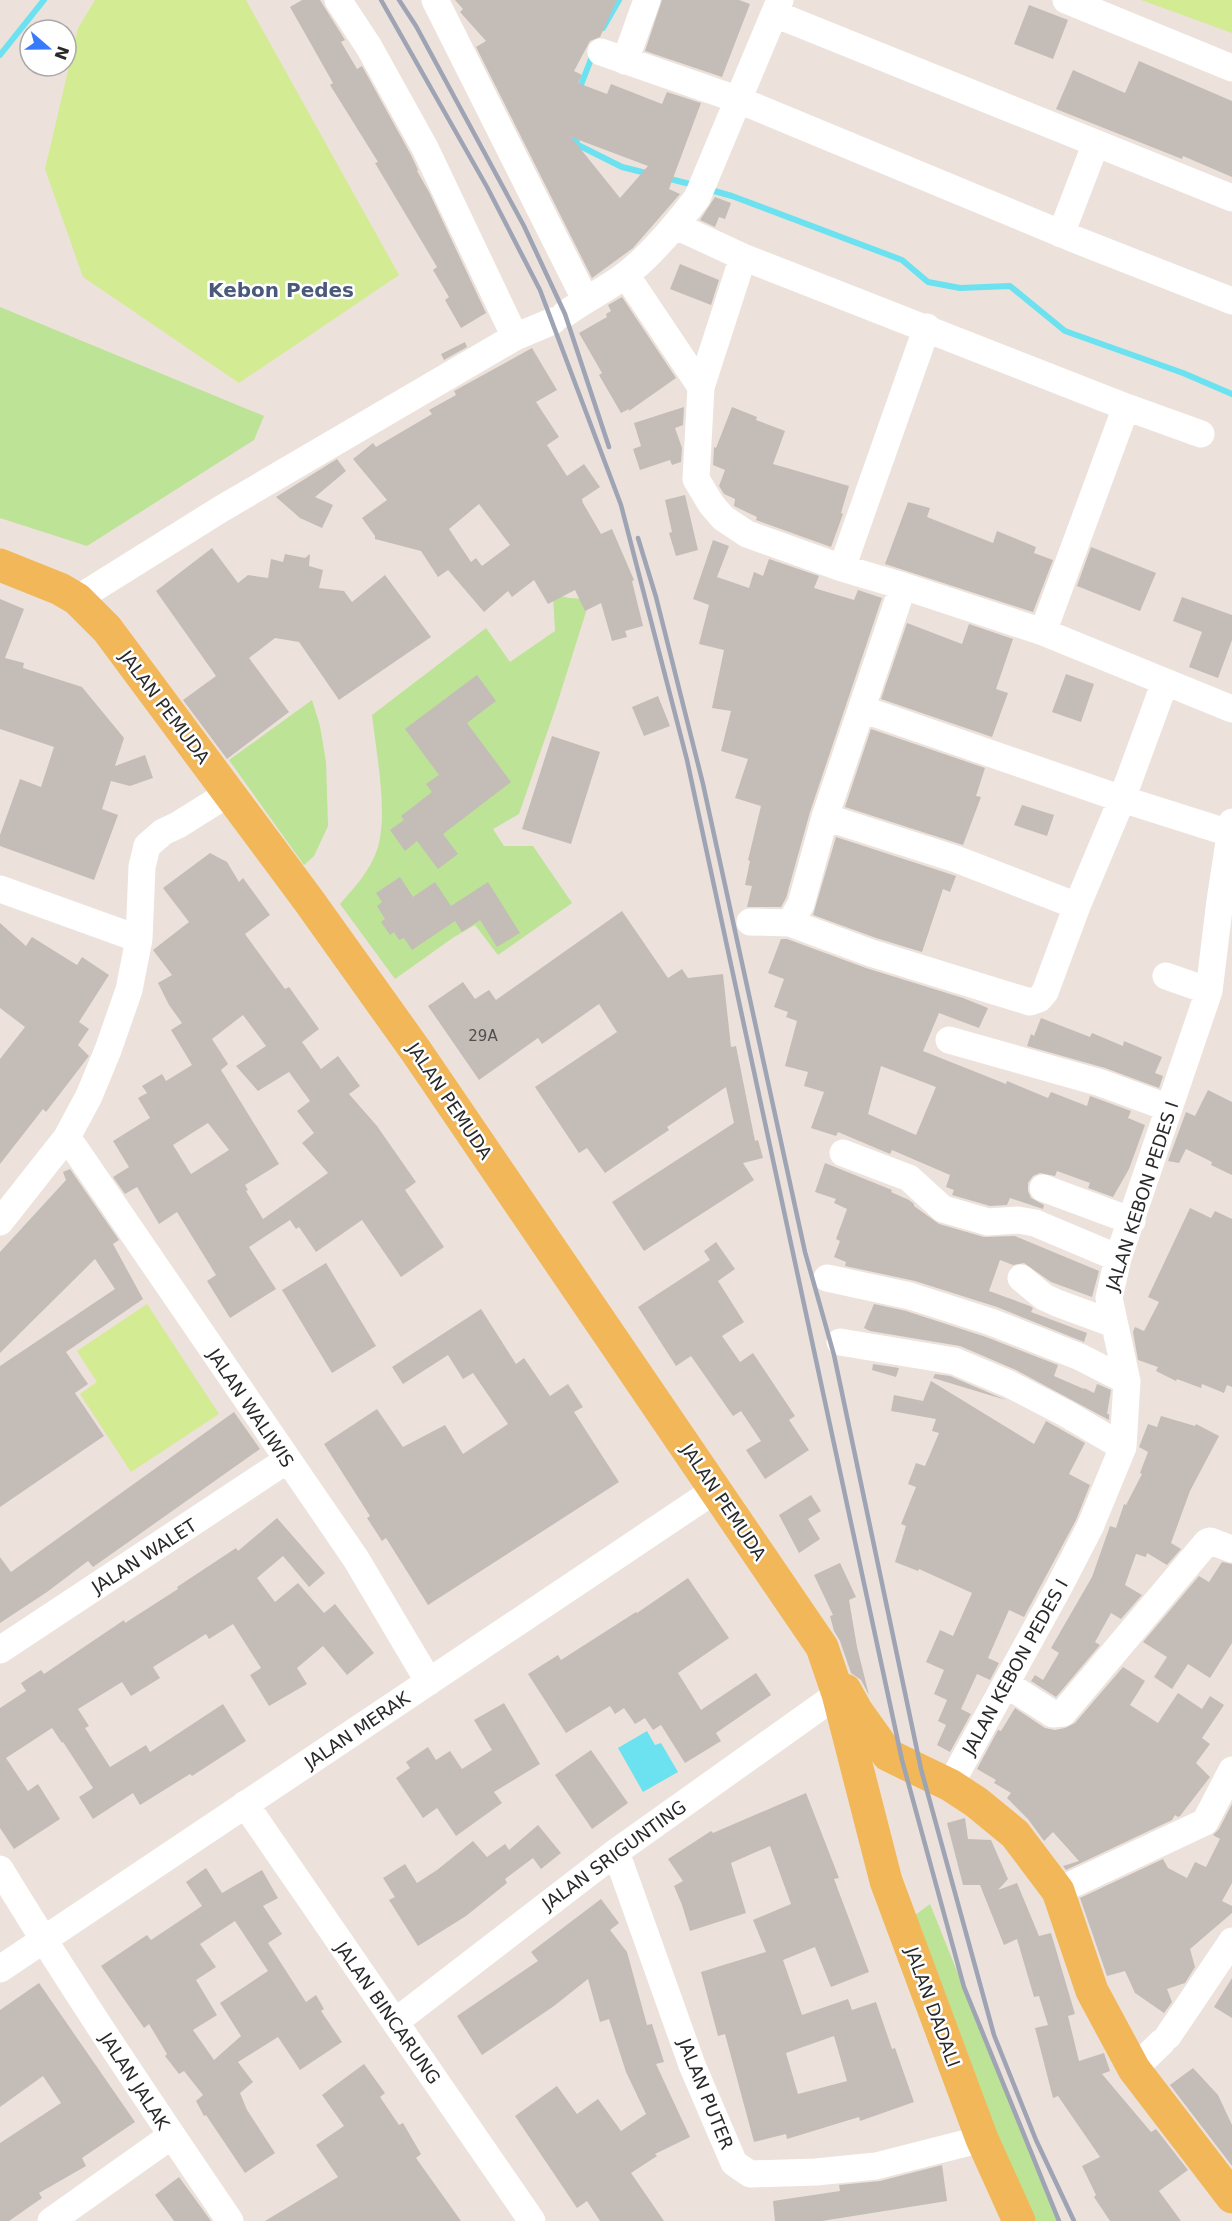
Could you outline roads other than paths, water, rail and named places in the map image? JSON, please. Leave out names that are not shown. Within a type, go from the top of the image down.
[{"type":"main road","name":"JALAN PEMUDA","points":[[0,565],[60,589],[77,599],[107,629],[229,793],[416,1051],[658,1403],[822,1647],[838,1694]]},
{"type":"main road","points":[[822,1647],[856,1710],[888,1755],[950,1785],[976,1802],[1015,1834],[1058,1891],[1092,1991],[1134,2069],[1232,2198]]},
{"type":"main road","name":"JALAN DADALI","points":[[838,1694],[886,1881],[973,2141],[1019,2221]]},
{"type":"main road","points":[[861,1788],[864,1771],[875,1760],[888,1755]]},
{"type":"street","points":[[338,0],[369,46],[425,148],[515,337]]},
{"type":"street","points":[[435,0],[568,311]]},
{"type":"street","points":[[646,0],[613,56],[740,100],[1061,234],[1232,301]]},
{"type":"street","points":[[1078,2],[1232,68]]},
{"type":"street","points":[[77,599],[221,509],[515,337],[568,311],[626,275],[676,226],[702,188],[778,7],[1096,143],[1232,198]]},
{"type":"street","points":[[1061,234],[1096,143]]},
{"type":"street","points":[[676,226],[743,257],[927,327],[1126,407],[1201,434]]},
{"type":"street","points":[[743,257],[701,387],[696,479],[711,504],[723,518],[747,534],[842,568],[1043,632],[1232,710]]},
{"type":"street","points":[[626,275],[701,387]]},
{"type":"street","points":[[842,568],[927,327]]},
{"type":"street","points":[[1043,632],[1126,407]]},
{"type":"street","points":[[790,923],[801,904],[825,817],[903,586]]},
{"type":"street","points":[[750,922],[790,923],[871,953],[1030,1002],[1039,999],[1045,992],[1077,906],[1122,799],[1164,682]]},
{"type":"street","points":[[862,709],[1122,799],[1231,828]]},
{"type":"street","points":[[0,1222],[67,1137],[89,1096],[108,1050],[129,990],[139,939],[142,867],[147,846],[163,832],[229,793]]},
{"type":"street","points":[[825,817],[956,859],[1077,906]]},
{"type":"street","name":"JALAN KEBON PEDES I","points":[[950,1785],[1090,1527],[1123,1447],[1127,1381],[1110,1298],[1118,1258],[1209,991],[1226,903],[1231,828]]},
{"type":"street","points":[[0,890],[139,939]]},
{"type":"street","points":[[1166,976],[1209,991]]},
{"type":"street","points":[[949,1040],[1101,1083],[1169,1108]]},
{"type":"street","name":"JALAN WALIWIS","points":[[67,1137],[356,1559],[429,1682]]},
{"type":"street","points":[[843,1153],[909,1178],[944,1209],[988,1222],[1018,1220],[1035,1223],[1118,1258]]},
{"type":"street","points":[[1043,1188],[1132,1221]]},
{"type":"street","points":[[827,1278],[910,1296],[991,1322],[1080,1357],[1127,1381]]},
{"type":"street","points":[[1021,1278],[1044,1297],[1114,1324]]},
{"type":"street","points":[[840,1342],[954,1361],[1009,1384],[1123,1447]]},
{"type":"street","name":"JALAN WALET","points":[[0,1650],[287,1460]]},
{"type":"street","name":"JALAN MERAK","points":[[0,1969],[715,1490]]},
{"type":"street","points":[[1006,1684],[1053,1714],[1063,1713],[1207,1542],[1232,1549]]},
{"type":"street","name":"JALAN SRIGUNTING","points":[[395,2022],[616,1852],[838,1694]]},
{"type":"street","points":[[1058,1891],[1205,1822],[1232,1770]]},
{"type":"street","name":"JALAN BINCARUNG","points":[[245,1804],[532,2221]]},
{"type":"street","name":"JALAN PUTER","points":[[616,1852],[692,2065],[734,2163],[741,2170],[750,2174],[816,2172],[876,2166],[973,2141]]},
{"type":"street","name":"JALAN JALAK","points":[[0,1869],[43,1940],[171,2136],[230,2221]]},
{"type":"street","points":[[1134,2069],[1165,2039],[1232,1941]]},
{"type":"street","points":[[51,2221],[171,2136]]},
{"type":"water","points":[[647,1731],[655,1745],[661,1743],[678,1772],[643,1792],[618,1748]]},
{"type":"waterway","points":[[0,55],[44,0]]},
{"type":"waterway","points":[[603,28],[619,0]]},
{"type":"waterway","points":[[579,90],[593,54]]},
{"type":"waterway","points":[[573,133],[578,145],[622,167],[650,174]]},
{"type":"waterway","points":[[666,178],[694,185]]},
{"type":"waterway","points":[[707,189],[732,196],[902,260],[928,282],[960,288],[1010,286],[1065,331],[1183,373],[1232,394]]},
{"type":"railway","points":[[381,0],[487,187],[540,290],[621,505],[687,760],[902,1760],[964,1987],[1059,2221]]},
{"type":"railway","points":[[399,0],[416,26],[524,226],[565,314],[609,447]]},
{"type":"railway","points":[[638,538],[656,597],[703,784],[805,1252],[834,1355],[921,1769],[994,2035],[1036,2140],[1074,2221]]},
{"type":"district","name":"Kebon Pedes","points":[[281,290]]}]
